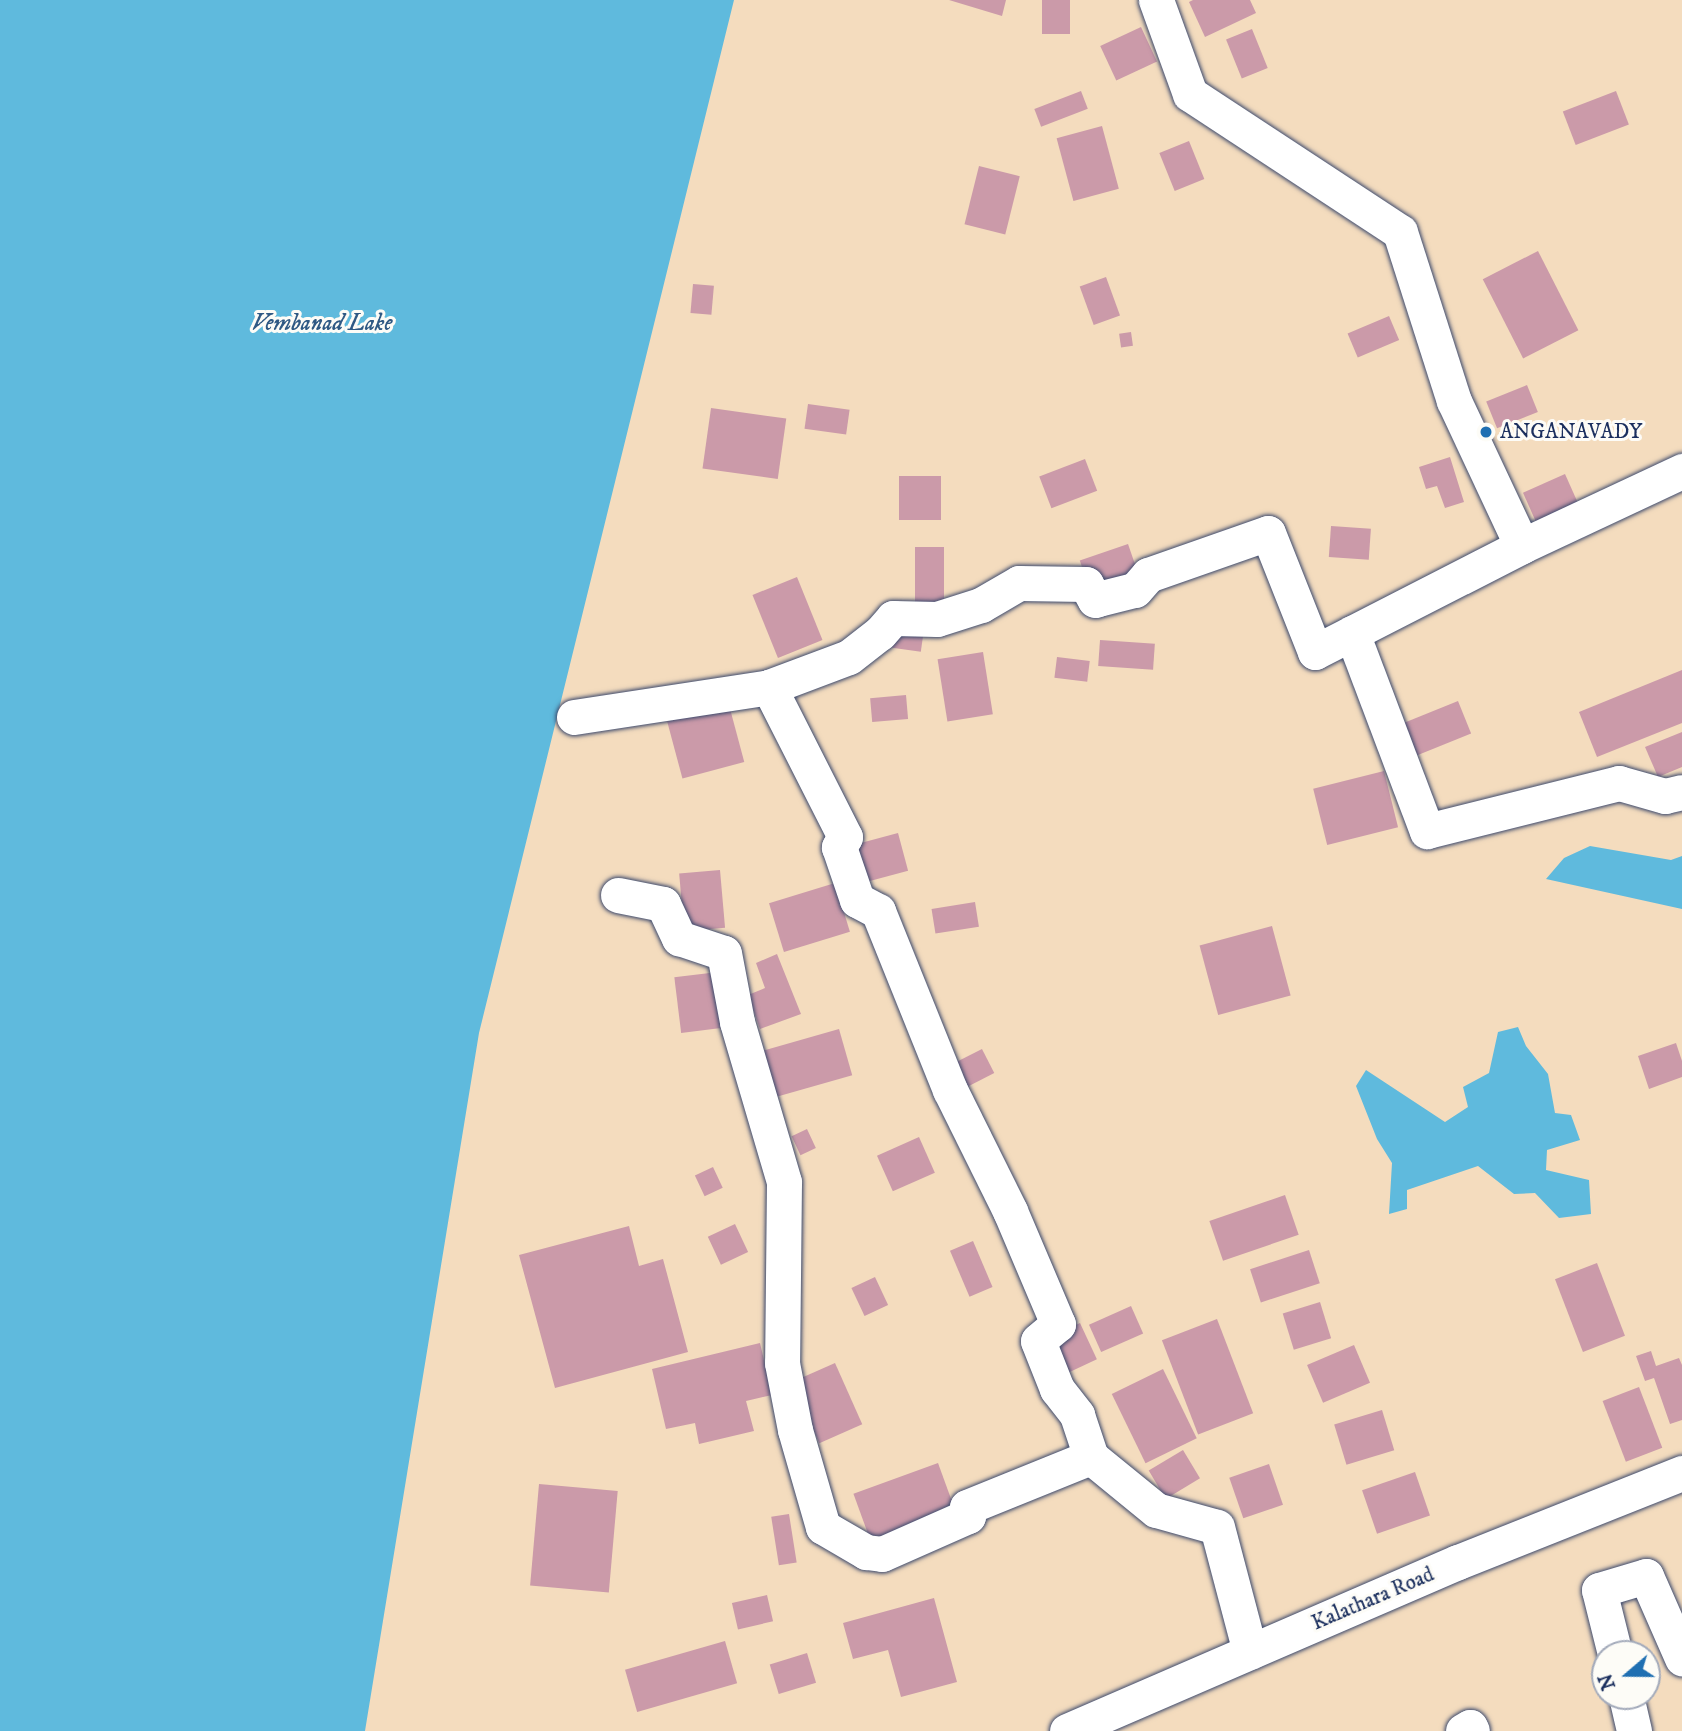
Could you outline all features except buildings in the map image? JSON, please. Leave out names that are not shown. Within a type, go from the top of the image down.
[{"type":"street","points":[[1156,0],[1190,94],[1400,232],[1454,401],[1522,546]]},
{"type":"street","points":[[573,717],[769,687],[849,657],[880,633],[893,618],[937,619],[981,605],[1019,583],[1086,584],[1095,600],[1135,590],[1148,575],[1268,533],[1315,652],[1522,546],[1682,471]]},
{"type":"street","points":[[1352,633],[1427,831],[1619,783],[1665,796],[1682,792]]},
{"type":"street","points":[[769,687],[845,837],[839,847],[857,900],[878,911],[950,1090],[1010,1211],[1058,1324],[1038,1341],[1057,1389],[1077,1415],[1091,1457],[1156,1510],[1217,1527],[1250,1652]]},
{"type":"street","points":[[618,895],[663,904],[679,938],[724,953],[737,1022],[784,1182],[782,1363],[795,1430],[823,1527],[866,1552],[882,1554],[968,1516],[967,1507],[1091,1457]]},
{"type":"street","name":"Kalathara Road","points":[[1067,1731],[1458,1562],[1682,1473]]},
{"type":"street","points":[[1612,1640],[1599,1590],[1646,1576],[1682,1658]]},
{"type":"street","points":[[1629,1710],[1634,1731]]},
{"type":"street","points":[[1463,1731],[1470,1727],[1472,1731]]},
{"type":"water","name":"Vembanad Lake","points":[[0,0],[734,0],[479,1033],[365,1731],[0,1731]]},
{"type":"water","points":[[1590,846],[1671,860],[1682,856],[1682,909],[1546,879],[1564,858]]},
{"type":"water","points":[[1518,1027],[1526,1046],[1548,1074],[1555,1113],[1571,1115],[1580,1140],[1547,1150],[1546,1170],[1589,1180],[1591,1214],[1559,1218],[1535,1193],[1514,1194],[1478,1166],[1407,1190],[1407,1209],[1389,1214],[1392,1163],[1377,1139],[1356,1086],[1366,1070],[1445,1122],[1468,1107],[1463,1087],[1489,1073],[1498,1032]]},
{"type":"place","name":"ANGANAVADY","points":[[1486,432]]}]
